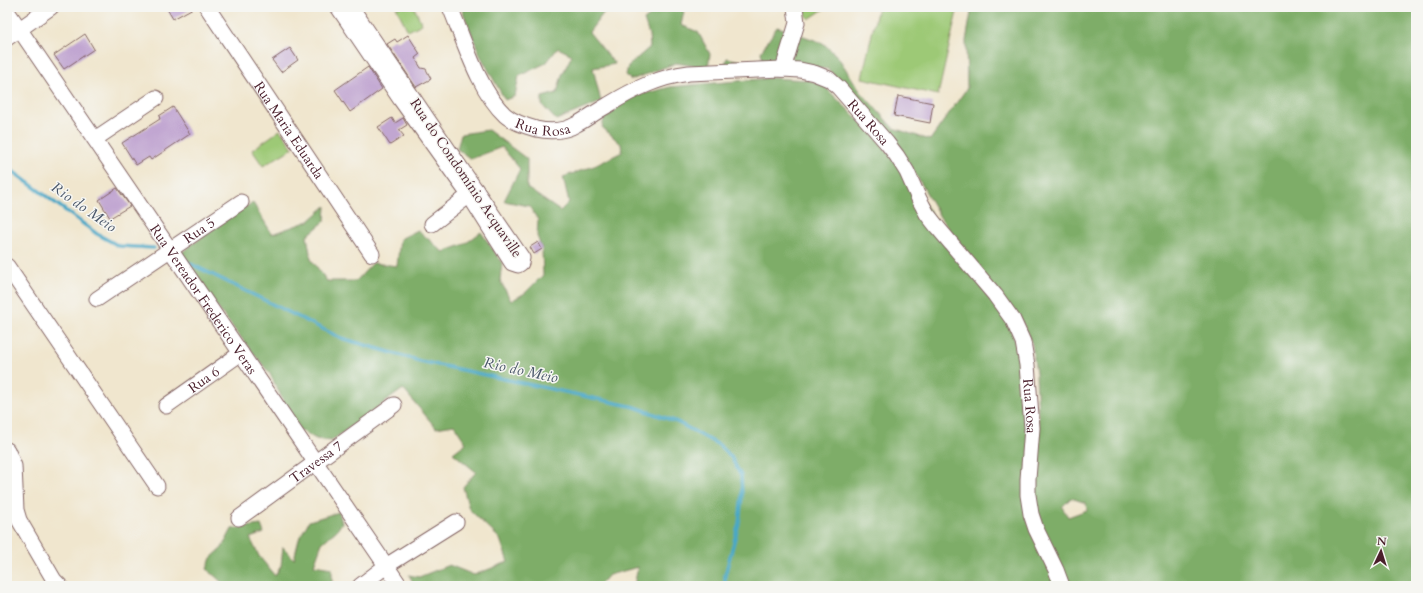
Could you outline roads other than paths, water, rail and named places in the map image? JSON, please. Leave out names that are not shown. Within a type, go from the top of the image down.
[{"type":"street","points":[[13,33],[52,7]]},
{"type":"street","name":"Rua Maria Eduarda","points":[[207,7],[372,254]]},
{"type":"street","name":"Rua do Condomínio Acquaville","points":[[338,7],[358,29],[473,193],[432,224]]},
{"type":"street","name":"Rua do Condomínio Acquaville","points":[[351,7],[358,29]]},
{"type":"street","name":"Rua Rosa","points":[[450,7],[478,73],[492,100],[506,116],[520,124],[548,131],[564,130],[576,125],[631,92],[664,78],[689,73],[784,69],[800,70],[814,73],[829,79],[839,88],[887,143],[907,172],[927,214],[995,295],[1013,320],[1023,342],[1027,364],[1032,428],[1028,479],[1028,495],[1031,514],[1036,529],[1062,586]]},
{"type":"street","points":[[784,69],[797,23],[795,7]]},
{"type":"street","name":"Rua Vereador Frederico Veras","points":[[7,12],[13,33],[95,139],[400,586]]},
{"type":"street","points":[[95,139],[156,98]]},
{"type":"street","name":"Rua 5","points":[[97,299],[241,202]]},
{"type":"street","points":[[7,266],[156,486]]},
{"type":"street","name":"Rua 6","points":[[166,406],[241,353]]},
{"type":"street","name":"Travessa 7","points":[[238,518],[394,405]]},
{"type":"street","points":[[7,450],[16,510],[19,520],[54,580],[60,586]]},
{"type":"street","points":[[360,586],[386,566],[456,522]]},
{"type":"waterway","name":"Rio do Meio","points":[[7,167],[97,234],[119,246],[154,248]]},
{"type":"waterway","name":"Rio do Meio","points":[[183,260],[341,338],[420,361],[635,407],[677,422],[719,445],[731,457],[741,476],[742,495],[739,523],[725,575],[725,586]]}]
